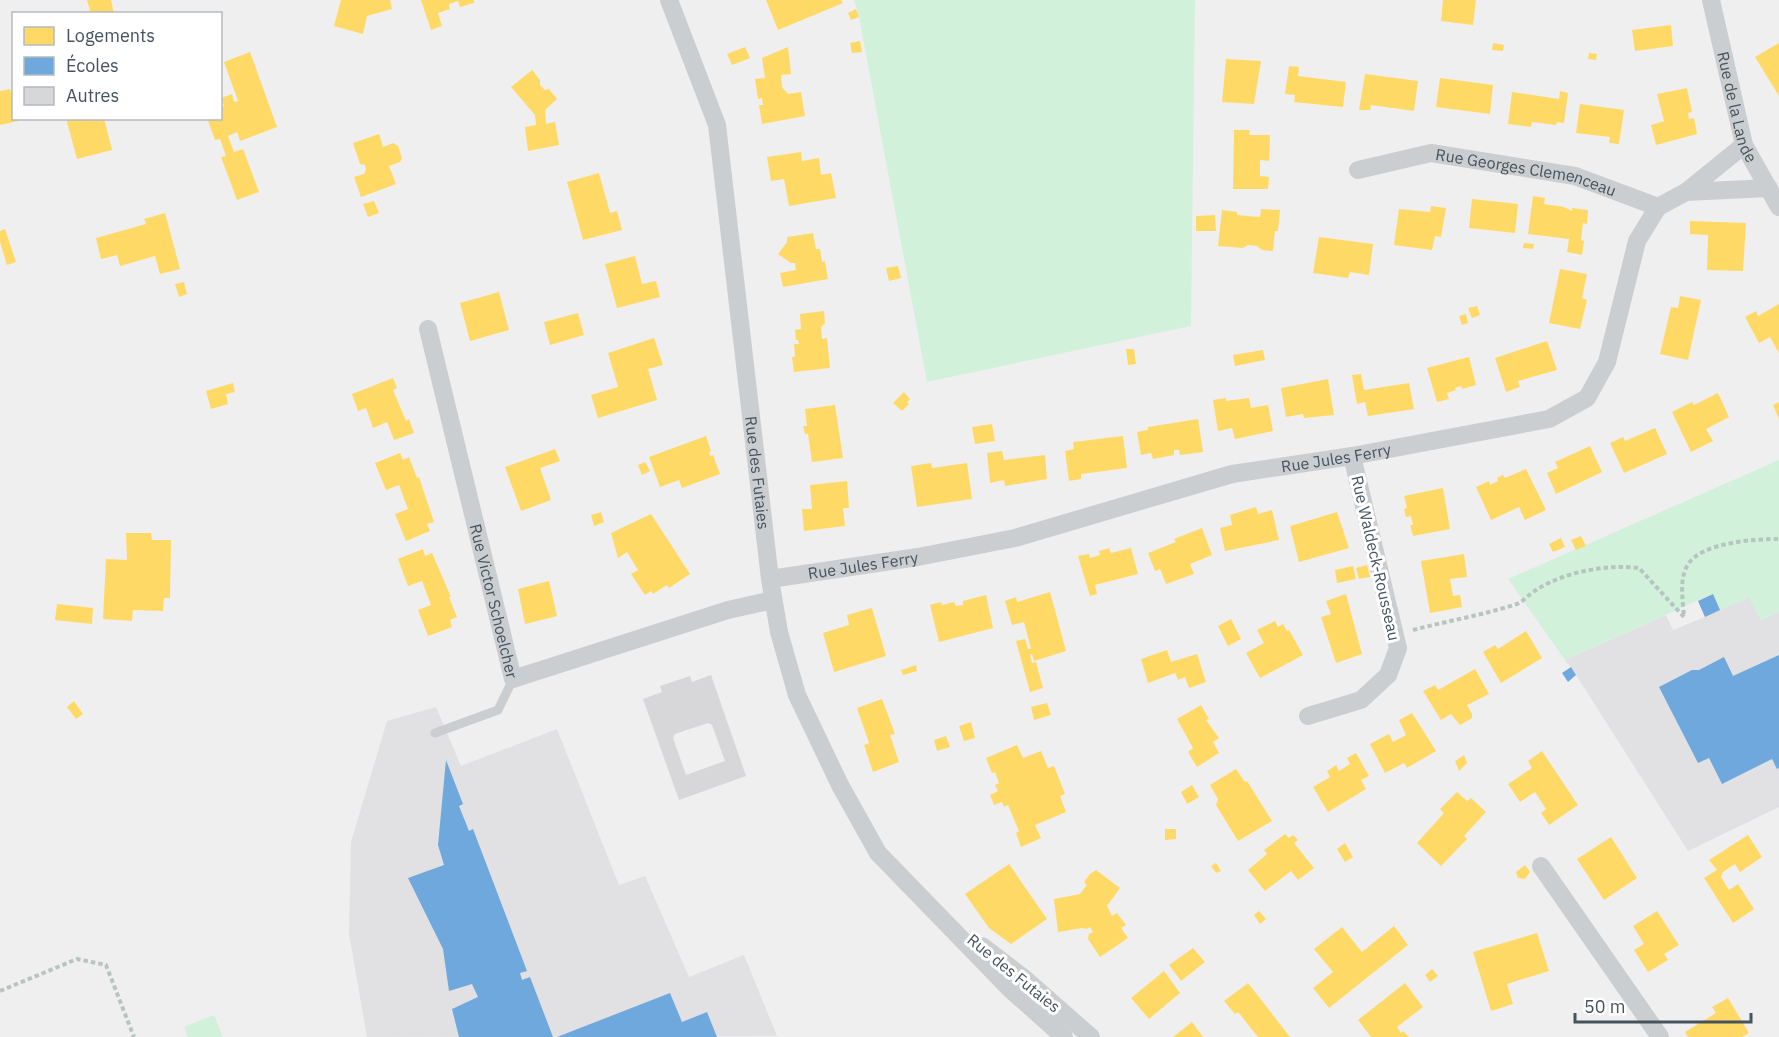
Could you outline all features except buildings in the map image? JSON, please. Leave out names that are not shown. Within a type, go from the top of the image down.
[{"type":"street","name":"Rue des Futaies","points":[[669,0],[717,125],[770,579],[779,632],[797,695],[840,784],[878,853],[1010,989],[1064,1037]]},
{"type":"street","name":"Rue de la Lande","points":[[1711,0],[1744,145],[1779,207]]},
{"type":"street","points":[[1658,207],[1686,192],[1744,145]]},
{"type":"street","name":"Rue Georges Clemenceau","points":[[1358,170],[1431,153],[1575,176],[1658,207]]},
{"type":"street","points":[[1686,192],[1768,188]]},
{"type":"street","name":"Rue Jules Ferry","points":[[770,579],[918,557],[1015,538],[1232,474],[1352,456],[1549,419],[1587,398],[1607,362],[1637,241],[1658,207]]},
{"type":"street","name":"Rue Victor Schoelcher","points":[[428,328],[513,679],[728,610],[773,600]]},
{"type":"street","name":"Rue Waldeck-Rousseau","points":[[1308,716],[1361,700],[1388,675],[1398,648],[1352,456]]},
{"type":"street","points":[[1541,866],[1660,1037]]},
{"type":"street","name":"Rue des Futaies","points":[[935,910],[1025,979],[1091,1037]]},
{"type":"lane","points":[[435,734],[498,710],[513,679]]},
{"type":"path","points":[[1395,634],[1520,603],[1536,590],[1556,581],[1599,568],[1621,566],[1639,568],[1684,618],[1684,576],[1686,566],[1695,555],[1742,540],[1779,539]]},
{"type":"path","points":[[0,991],[77,959],[106,964],[134,1037]]},
{"type":"shaded area","points":[[1713,594],[1749,597],[1761,620],[1779,612],[1779,807],[1688,851],[1565,660],[1666,615],[1673,630],[1705,617],[1698,601]]},
{"type":"shaded area","points":[[436,707],[461,766],[557,729],[619,885],[645,876],[689,977],[744,955],[777,1036],[367,1037],[349,934],[351,842],[387,721]]},
{"type":"green space","points":[[854,0],[1195,0],[1191,326],[927,382]]},
{"type":"green space","points":[[1779,460],[1779,612],[1761,620],[1749,598],[1720,610],[1712,594],[1565,660],[1508,579]]},
{"type":"green space","points":[[214,1015],[223,1037],[188,1037],[184,1027]]}]
